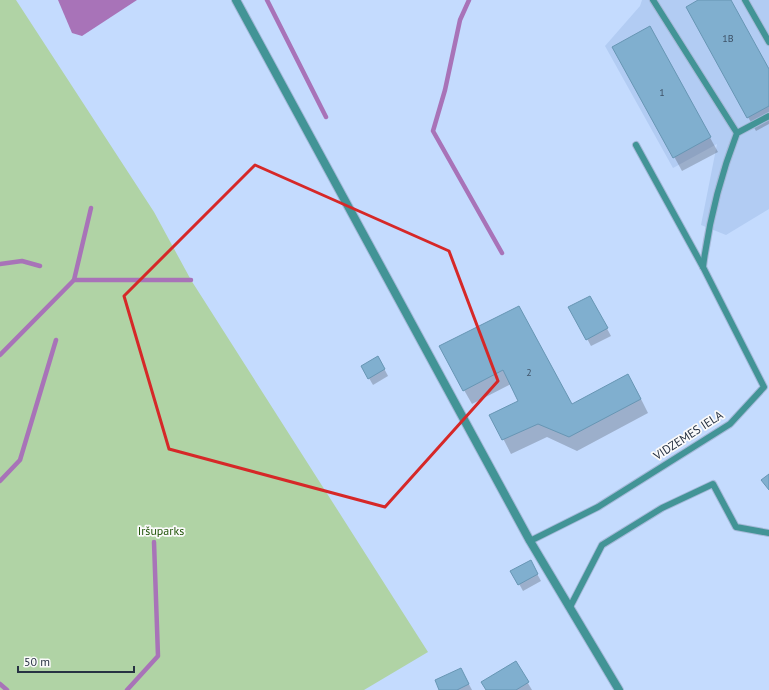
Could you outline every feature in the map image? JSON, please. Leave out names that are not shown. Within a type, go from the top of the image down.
[{"type":"street","points":[[236,0],[530,541],[618,690]]},
{"type":"lane","points":[[653,0],[737,133]]},
{"type":"lane","points":[[745,0],[769,42]]},
{"type":"lane","points":[[703,267],[709,225],[724,166],[737,133],[769,116]]},
{"type":"lane","name":"VIDZEMES IELA","points":[[530,541],[598,508],[730,424],[764,387],[703,267],[636,145]]},
{"type":"lane","points":[[570,607],[602,545],[662,508],[713,484],[736,527],[769,533]]},
{"type":"highlighted area","points":[[255,165],[449,251],[498,381],[385,507],[169,449],[124,296]]},
{"type":"shaded area","points":[[58,0],[137,0],[82,36],[72,33]]},
{"type":"shaded area","points":[[642,0],[769,0],[769,209],[726,235],[701,225],[717,144],[673,168],[605,46],[640,6]]},
{"type":"green space","name":"Iršuparks","points":[[0,0],[16,0],[154,212],[191,280],[428,652],[364,690],[0,690]]},
{"type":"building","points":[[698,0],[731,0],[769,69],[769,106],[747,118],[686,7]]},
{"type":"building","points":[[650,26],[711,137],[673,158],[612,47]]},
{"type":"building","points":[[590,296],[608,328],[586,340],[568,307]]},
{"type":"building","points":[[519,306],[572,404],[628,374],[641,399],[569,437],[538,424],[502,440],[489,415],[518,401],[503,370],[463,391],[439,346]]},
{"type":"building","points":[[378,356],[385,369],[368,379],[361,366]]},
{"type":"building","points":[[769,474],[769,490],[761,480]]},
{"type":"building","points":[[531,560],[538,574],[518,585],[510,571]]},
{"type":"building","points":[[516,661],[529,682],[516,690],[486,690],[481,682]]},
{"type":"building","points":[[461,668],[469,684],[457,690],[439,690],[435,680]]},
{"type":"waterway","points":[[267,0],[326,117]]},
{"type":"waterway","points":[[469,0],[460,20],[445,90],[433,131],[502,253]]},
{"type":"waterway","points":[[74,280],[91,208]]},
{"type":"waterway","points":[[0,264],[22,261],[40,266]]},
{"type":"waterway","points":[[0,355],[74,280],[191,280]]},
{"type":"waterway","points":[[0,481],[20,460],[56,340]]},
{"type":"waterway","points":[[127,690],[158,656],[154,542]]},
{"type":"waterway","points":[[0,684],[7,690]]}]
